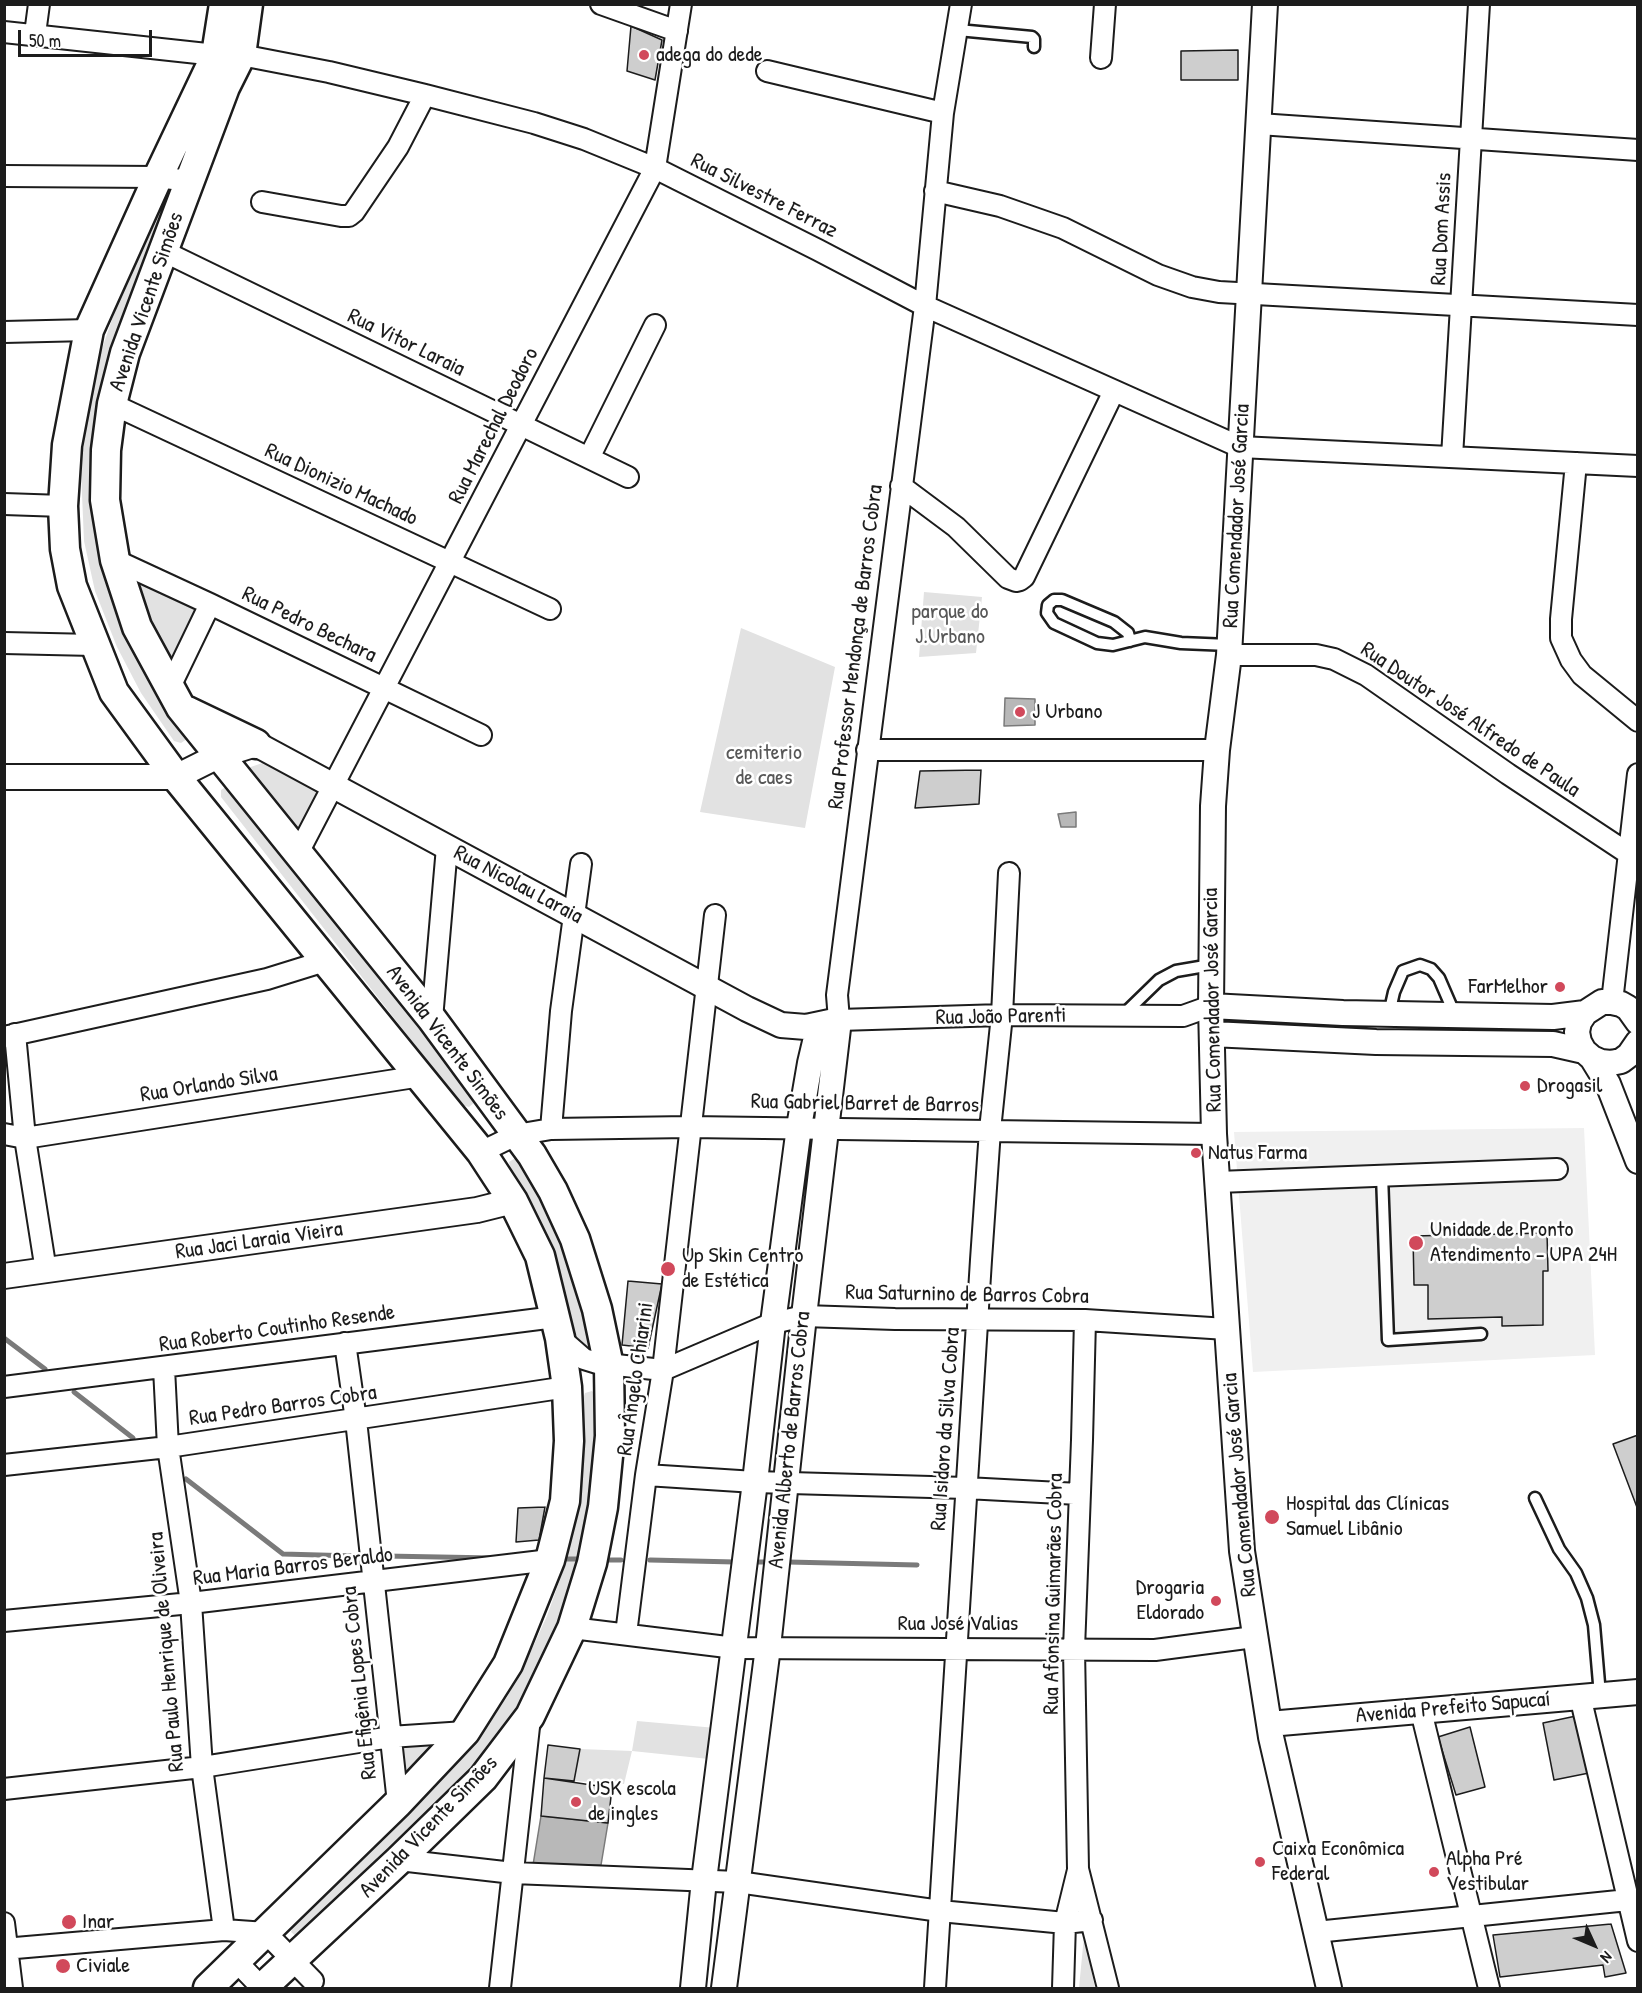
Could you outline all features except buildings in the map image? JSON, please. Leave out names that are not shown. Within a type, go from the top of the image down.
[{"type":"main road","name":"Avenida Vicente Simões","points":[[224,4],[229,55],[225,87],[125,353],[112,404],[106,450],[105,500],[115,560],[137,627],[175,699],[432,1019],[532,1155],[553,1191],[575,1239],[597,1309],[609,1366],[610,1436],[603,1508],[592,1563],[572,1628],[530,1716],[483,1778],[262,1989]]},
{"type":"main road","name":"Avenida Vicente Simões","points":[[208,1989],[398,1803],[465,1732],[508,1664],[550,1560],[565,1501],[569,1441],[567,1387],[558,1327],[540,1256],[513,1201],[481,1152],[176,777],[114,692],[72,586],[65,549],[63,506],[67,445],[89,330],[158,177],[229,55],[248,4]]},
{"type":"main road","points":[[175,699],[256,744]]},
{"type":"street","points":[[35,34],[39,4]]},
{"type":"street","points":[[601,4],[676,31]]},
{"type":"street","name":"Rua Marechal Deodoro","points":[[298,853],[655,168],[681,4]]},
{"type":"street","name":"Rua Professor Mendonça de Barros Cobra","points":[[829,1022],[837,995],[925,306],[943,113],[961,4]]},
{"type":"street","points":[[1101,58],[1105,4]]},
{"type":"street","name":"Rua Comendador José Garcia","points":[[1265,4],[1229,650],[1213,806],[1211,1006],[1214,1134],[1242,1551],[1270,1731],[1329,1989]]},
{"type":"street","name":"Rua Dom Assis","points":[[1452,457],[1479,4]]},
{"type":"street","name":"Rua Silvestre Ferraz","points":[[4,32],[229,55],[329,72],[534,123],[584,139],[655,168],[925,306],[1240,447]]},
{"type":"street","points":[[767,71],[943,113]]},
{"type":"street","points":[[262,202],[349,216],[398,147],[425,95]]},
{"type":"street","points":[[1258,124],[1638,150]]},
{"type":"street","points":[[4,177],[158,177]]},
{"type":"street","name":"Avenida Vicente Simões","points":[[158,177],[189,181]]},
{"type":"street","points":[[935,190],[1000,206],[1063,228],[1158,275],[1192,287],[1219,292],[1638,315]]},
{"type":"street","name":"Rua Vitor Laraia","points":[[163,251],[628,477]]},
{"type":"street","points":[[589,458],[655,325]]},
{"type":"street","points":[[4,332],[89,330]]},
{"type":"street","points":[[901,486],[956,527],[1008,578],[1016,582],[1024,577],[1114,391]]},
{"type":"street","name":"Rua Dionizio Machado","points":[[112,404],[550,609]]},
{"type":"street","points":[[1240,447],[1638,466]]},
{"type":"street","points":[[1576,463],[1561,638],[1571,660],[1582,675],[1638,721]]},
{"type":"street","points":[[4,504],[63,506]]},
{"type":"street","name":"Rua Pedro Bechara","points":[[115,560],[481,735]]},
{"type":"street","points":[[175,699],[210,604]]},
{"type":"street","points":[[4,643],[94,645]]},
{"type":"street","name":"Rua Doutor José Alfredo de Paula","points":[[1229,650],[1316,655],[1334,659],[1366,675],[1508,774],[1634,857]]},
{"type":"street","points":[[4,777],[176,777],[219,756],[256,744]]},
{"type":"street","name":"Rua Nicolau Laraia","points":[[256,744],[781,1026],[795,1028],[829,1022]]},
{"type":"street","points":[[867,750],[1217,750]]},
{"type":"street","points":[[1612,1002],[1634,857],[1638,774]]},
{"type":"street","points":[[432,1019],[447,847]]},
{"type":"street","points":[[550,1129],[561,1011],[581,864]]},
{"type":"street","name":"Rua Isidoro da Silva Cobra","points":[[935,1989],[977,1318],[990,1130],[1002,1016],[1009,873]]},
{"type":"street","name":"Rua Ângelo Chiarini","points":[[626,1635],[646,1474],[663,1371],[689,1126],[715,915]]},
{"type":"street","points":[[46,1271],[10,1036],[267,979],[325,961]]},
{"type":"street","points":[[1211,1006],[1389,1014],[1553,1017],[1584,1013],[1602,1002],[1612,1002],[1628,1008],[1638,1022]]},
{"type":"street","name":"Rua João Parenti","points":[[829,1022],[1002,1016],[1183,1016],[1211,1006]]},
{"type":"street","points":[[1584,1013],[1577,1032],[1579,1042],[1608,1084],[1638,1161]]},
{"type":"street","points":[[1183,1016],[1212,1034],[1376,1042],[1553,1044],[1611,1063],[1621,1061],[1637,1051]]},
{"type":"street","name":"Avenida Alberto de Barros Cobra","points":[[693,1989],[704,1880],[799,1127],[810,1063],[829,1022]]},
{"type":"street","name":"Avenida Alberto de Barros Cobra","points":[[724,1989],[768,1647],[825,1128],[829,1022]]},
{"type":"street","name":"Rua Orlando Silva","points":[[4,1134],[25,1138],[421,1076]]},
{"type":"street","name":"Rua Gabriel Barret de Barros","points":[[481,1152],[516,1135],[550,1129],[689,1126],[1214,1134]]},
{"type":"street","points":[[1218,1182],[1557,1169]]},
{"type":"street","name":"Rua Jaci Laraia Vieira","points":[[4,1276],[477,1210],[513,1201]]},
{"type":"street","name":"Rua Saturnino de Barros Cobra","points":[[609,1366],[663,1371],[773,1323],[804,1316],[1085,1320],[1227,1329]]},
{"type":"street","name":"Rua Afonsina Guimarães Cobra","points":[[1085,1320],[1074,1649],[1078,1869],[1108,1989]]},
{"type":"street","points":[[558,1327],[584,1359],[609,1366]]},
{"type":"street","name":"Rua Roberto Coutinho Resende","points":[[4,1387],[345,1343],[558,1327]]},
{"type":"street","name":"Rua Efigênia Lopes Cobra","points":[[345,1343],[356,1420],[398,1803]]},
{"type":"street","name":"Rua Paulo Henrique de Oliveira","points":[[164,1368],[168,1447],[191,1603],[202,1767],[224,1930]]},
{"type":"street","name":"Rua Pedro Barros Cobra","points":[[4,1465],[168,1447],[567,1387]]},
{"type":"street","points":[[646,1474],[755,1482],[966,1488],[1079,1494]]},
{"type":"street","name":"Rua Maria Barros Beraldo","points":[[4,1621],[191,1603],[550,1560]]},
{"type":"street","points":[[572,1628],[735,1648],[768,1647]]},
{"type":"street","name":"Rua José Valias","points":[[768,1647],[1155,1650],[1254,1637]]},
{"type":"street","name":"Avenida Prefeito Sapucaí","points":[[1270,1731],[1485,1712],[1588,1701],[1638,1692]]},
{"type":"street","points":[[1588,1701],[1638,1941]]},
{"type":"street","name":"Avenida Prefeito Sapucaí","points":[[1588,1701],[1638,1706]]},
{"type":"street","points":[[500,1989],[530,1716]]},
{"type":"street","points":[[1423,1717],[1489,1989]]},
{"type":"street","points":[[4,1789],[202,1767],[390,1737],[465,1732]]},
{"type":"street","points":[[712,1821],[746,1822]]},
{"type":"street","points":[[399,1860],[513,1873],[738,1882],[939,1911],[1065,1923],[1092,1920]]},
{"type":"street","name":"Rua Afonsina Guimarães Cobra","points":[[1063,1989],[1065,1923],[1078,1869]]},
{"type":"street","points":[[1316,1932],[1628,1900]]},
{"type":"street","points":[[4,1923],[5,1949],[12,1989]]},
{"type":"street","points":[[5,1949],[224,1930],[266,1933],[292,1959],[313,1985]]},
{"type":"street","points":[[313,1985],[319,1936]]},
{"type":"street","name":"Avenida Vicente Simões","points":[[236,1962],[262,1989]]},
{"type":"lane","points":[[958,30],[1032,37],[1034,47]]},
{"type":"lane","points":[[1130,641],[1128,633],[1114,622],[1062,600],[1054,600],[1048,605],[1047,613],[1054,623],[1097,643],[1113,645],[1130,641],[1145,637],[1229,650]]},
{"type":"lane","points":[[1122,1016],[1159,980],[1176,971],[1211,965]]},
{"type":"lane","points":[[1389,1014],[1394,992],[1403,971],[1420,965],[1431,969],[1439,978],[1455,1015]]},
{"type":"lane","points":[[1382,1174],[1388,1340],[1481,1334]]},
{"type":"lane","points":[[1535,1498],[1559,1549],[1576,1573],[1587,1598],[1594,1625],[1588,1701]]},
{"type":"shaded area","name":"J Urbano","points":[[1005,698],[1035,699],[1035,725],[1004,726]]},
{"type":"shaded area","points":[[1076,812],[1076,827],[1061,827],[1058,814]]},
{"type":"shaded area","name":"Unidade de Pronto Atendimento - UPA 24H","points":[[1584,1128],[1595,1355],[1253,1372],[1234,1132]]},
{"type":"shaded area","points":[[541,1816],[608,1823],[601,1865],[533,1865]]},
{"type":"green space","points":[[164,195],[170,197],[98,471],[187,732],[187,739],[181,743],[174,741],[141,693],[117,647],[95,591],[84,541],[81,471],[89,387],[119,299],[160,198]]},
{"type":"green space","points":[[148,580],[199,605],[178,658],[165,659],[137,590]]},
{"type":"green space","name":"parque do J.Urbano","points":[[924,592],[982,597],[976,653],[919,657]]},
{"type":"green space","name":"cemiterio de caes","points":[[741,628],[835,667],[805,828],[700,812]]},
{"type":"green space","points":[[268,761],[324,789],[298,836],[248,768]]},
{"type":"green space","points":[[229,785],[474,1093],[475,1102],[469,1107],[462,1105],[221,797],[221,790]]},
{"type":"green space","points":[[517,1157],[523,1161],[558,1231],[593,1340],[588,1346],[581,1347],[576,1341],[557,1271],[529,1205],[511,1172],[509,1162]]},
{"type":"green space","points":[[592,1391],[596,1395],[597,1494],[575,1593],[521,1706],[458,1783],[305,1934],[298,1938],[291,1932],[293,1926],[446,1774],[480,1735],[507,1697],[526,1662],[547,1616],[564,1568],[579,1490],[583,1449],[583,1399],[585,1393]]},
{"type":"green space","points":[[637,1721],[716,1728],[709,1759],[632,1751]]},
{"type":"green space","points":[[447,1739],[401,1785],[393,1740]]},
{"type":"green space","points":[[580,1749],[632,1751],[624,1784],[574,1781]]},
{"type":"green space","points":[[1084,1936],[1095,1988],[1079,1988]]},
{"type":"waterway","points":[[4,1338],[45,1369]]},
{"type":"waterway","points":[[74,1392],[133,1438]]},
{"type":"waterway","points":[[186,1479],[283,1554],[355,1556]]},
{"type":"waterway","points":[[385,1556],[494,1558]]},
{"type":"waterway","points":[[567,1559],[577,1559]]},
{"type":"waterway","points":[[609,1560],[621,1560]]},
{"type":"waterway","points":[[650,1560],[735,1562]]},
{"type":"waterway","points":[[756,1562],[766,1562]]},
{"type":"waterway","points":[[788,1562],[917,1565]]},
{"type":"place","name":"adega do dede","points":[[644,55]]},
{"type":"place","name":"J Urbano","points":[[1020,712]]},
{"type":"place","name":"FarMelhor","points":[[1560,987]]},
{"type":"place","name":"Drogasil","points":[[1525,1086]]},
{"type":"place","name":"Natus Farma","points":[[1196,1153]]},
{"type":"place","name":"Unidade de Pronto Atendimento - UPA 24H","points":[[1416,1243]]},
{"type":"place","name":"Up Skin Centro de Estética","points":[[668,1269]]},
{"type":"place","name":"Hospital das Clínicas Samuel Libânio","points":[[1272,1517]]},
{"type":"place","name":"Drogaria Eldorado","points":[[1216,1601]]},
{"type":"place","name":"USK escola de ingles","points":[[576,1802]]},
{"type":"place","name":"Caixa Econômica Federal","points":[[1260,1862]]},
{"type":"place","name":"Alpha Pré Vestibular","points":[[1434,1872]]},
{"type":"place","name":"Inar","points":[[69,1922]]},
{"type":"place","name":"Civiale","points":[[63,1966]]}]
